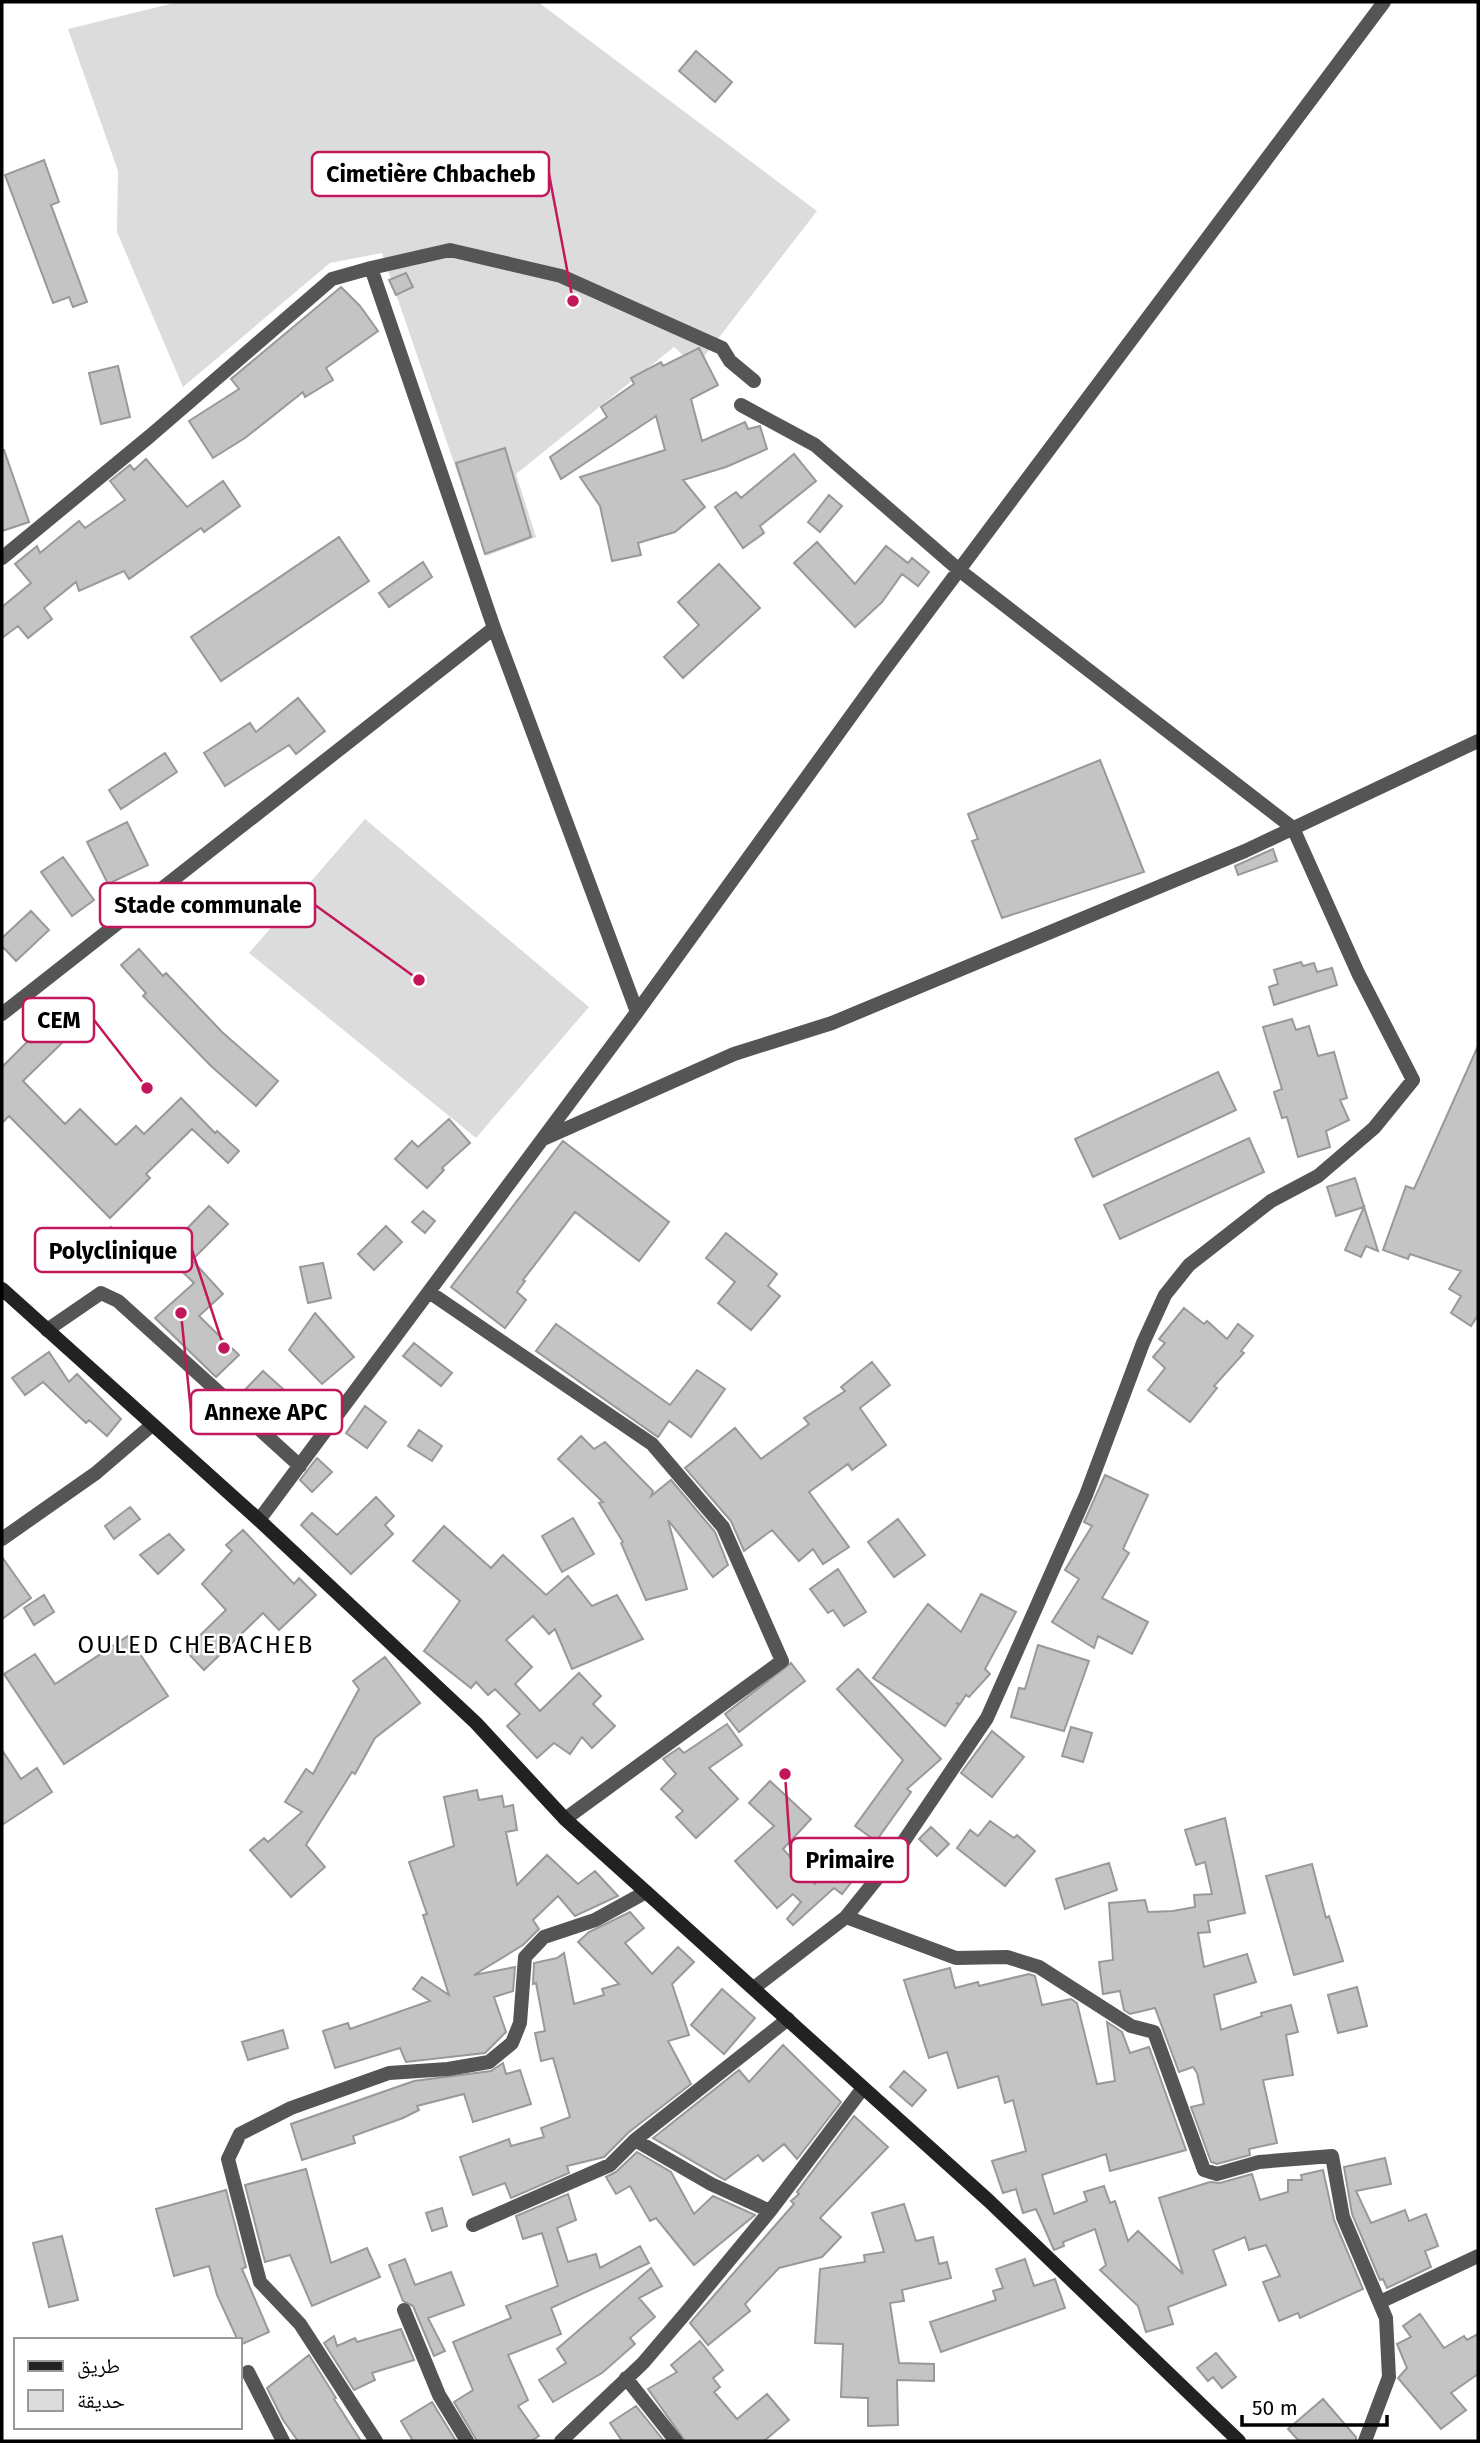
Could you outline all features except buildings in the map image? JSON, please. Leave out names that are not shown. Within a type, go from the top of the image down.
[{"type":"main road","points":[[2,1289],[259,1520],[476,1723],[565,1819],[755,1987],[989,2201],[1239,2441]]},
{"type":"street","points":[[259,1520],[637,1012],[959,570],[1384,2]]},
{"type":"street","points":[[2,558],[150,436],[332,279],[371,268],[450,250],[561,276],[722,348],[730,361],[754,381]]},
{"type":"street","points":[[371,268],[494,628],[637,1012]]},
{"type":"street","points":[[741,405],[815,445],[959,570],[1293,828],[1358,974],[1413,1080],[1374,1128],[1318,1176],[1271,1201],[1189,1265],[1165,1294],[1143,1343],[1086,1495],[987,1718],[887,1866],[846,1917],[755,1987]]},
{"type":"street","points":[[2,1014],[494,628]]},
{"type":"street","points":[[542,1140],[734,1054],[832,1023],[1293,828],[1478,741]]},
{"type":"street","points":[[429,1292],[652,1444],[723,1527],[782,1661],[565,1819]]},
{"type":"street","points":[[47,1329],[101,1293],[118,1301],[300,1466]]},
{"type":"street","points":[[2,1539],[96,1473],[152,1425]]},
{"type":"street","points":[[376,2441],[300,2324],[260,2282],[228,2159],[240,2134],[291,2108],[388,2073],[448,2069],[489,2062],[512,2043],[520,2023],[525,1957],[544,1937],[595,1920],[646,1892]]},
{"type":"street","points":[[846,1917],[956,1958],[1007,1957],[1039,1967],[1131,2025],[1154,2032],[1204,2170],[1217,2174],[1259,2162],[1332,2156],[1343,2217],[1386,2318],[1389,2377],[1365,2441]]},
{"type":"street","points":[[473,2225],[610,2165],[635,2140],[788,2019]]},
{"type":"street","points":[[561,2441],[668,2334],[770,2211],[863,2088]]},
{"type":"street","points":[[635,2140],[711,2184],[770,2211]]},
{"type":"street","points":[[1380,2302],[1478,2256]]},
{"type":"street","points":[[404,2311],[439,2395],[467,2441]]},
{"type":"street","points":[[248,2372],[283,2441]]},
{"type":"street","points":[[626,2378],[676,2441]]},
{"type":"green space","points":[[178,2],[538,2],[817,211],[696,367],[674,347],[516,474],[536,537],[486,556],[382,253],[330,263],[183,387],[117,232],[118,171],[68,29]]},
{"type":"green space","points":[[365,819],[589,1007],[476,1138],[249,953]]},
{"type":"place","name":"Cimetière Chbacheb","points":[[573,301]]},
{"type":"place","name":"Stade communale","points":[[419,980]]},
{"type":"place","name":"CEM","points":[[147,1088]]},
{"type":"place","name":"Annexe APC","points":[[181,1313]]},
{"type":"place","name":"Polyclinique","points":[[224,1348]]},
{"type":"place","name":"Primaire","points":[[785,1774]]},
{"type":"district","name":"OULED CHEBACHEB","points":[[196,1645]]}]
